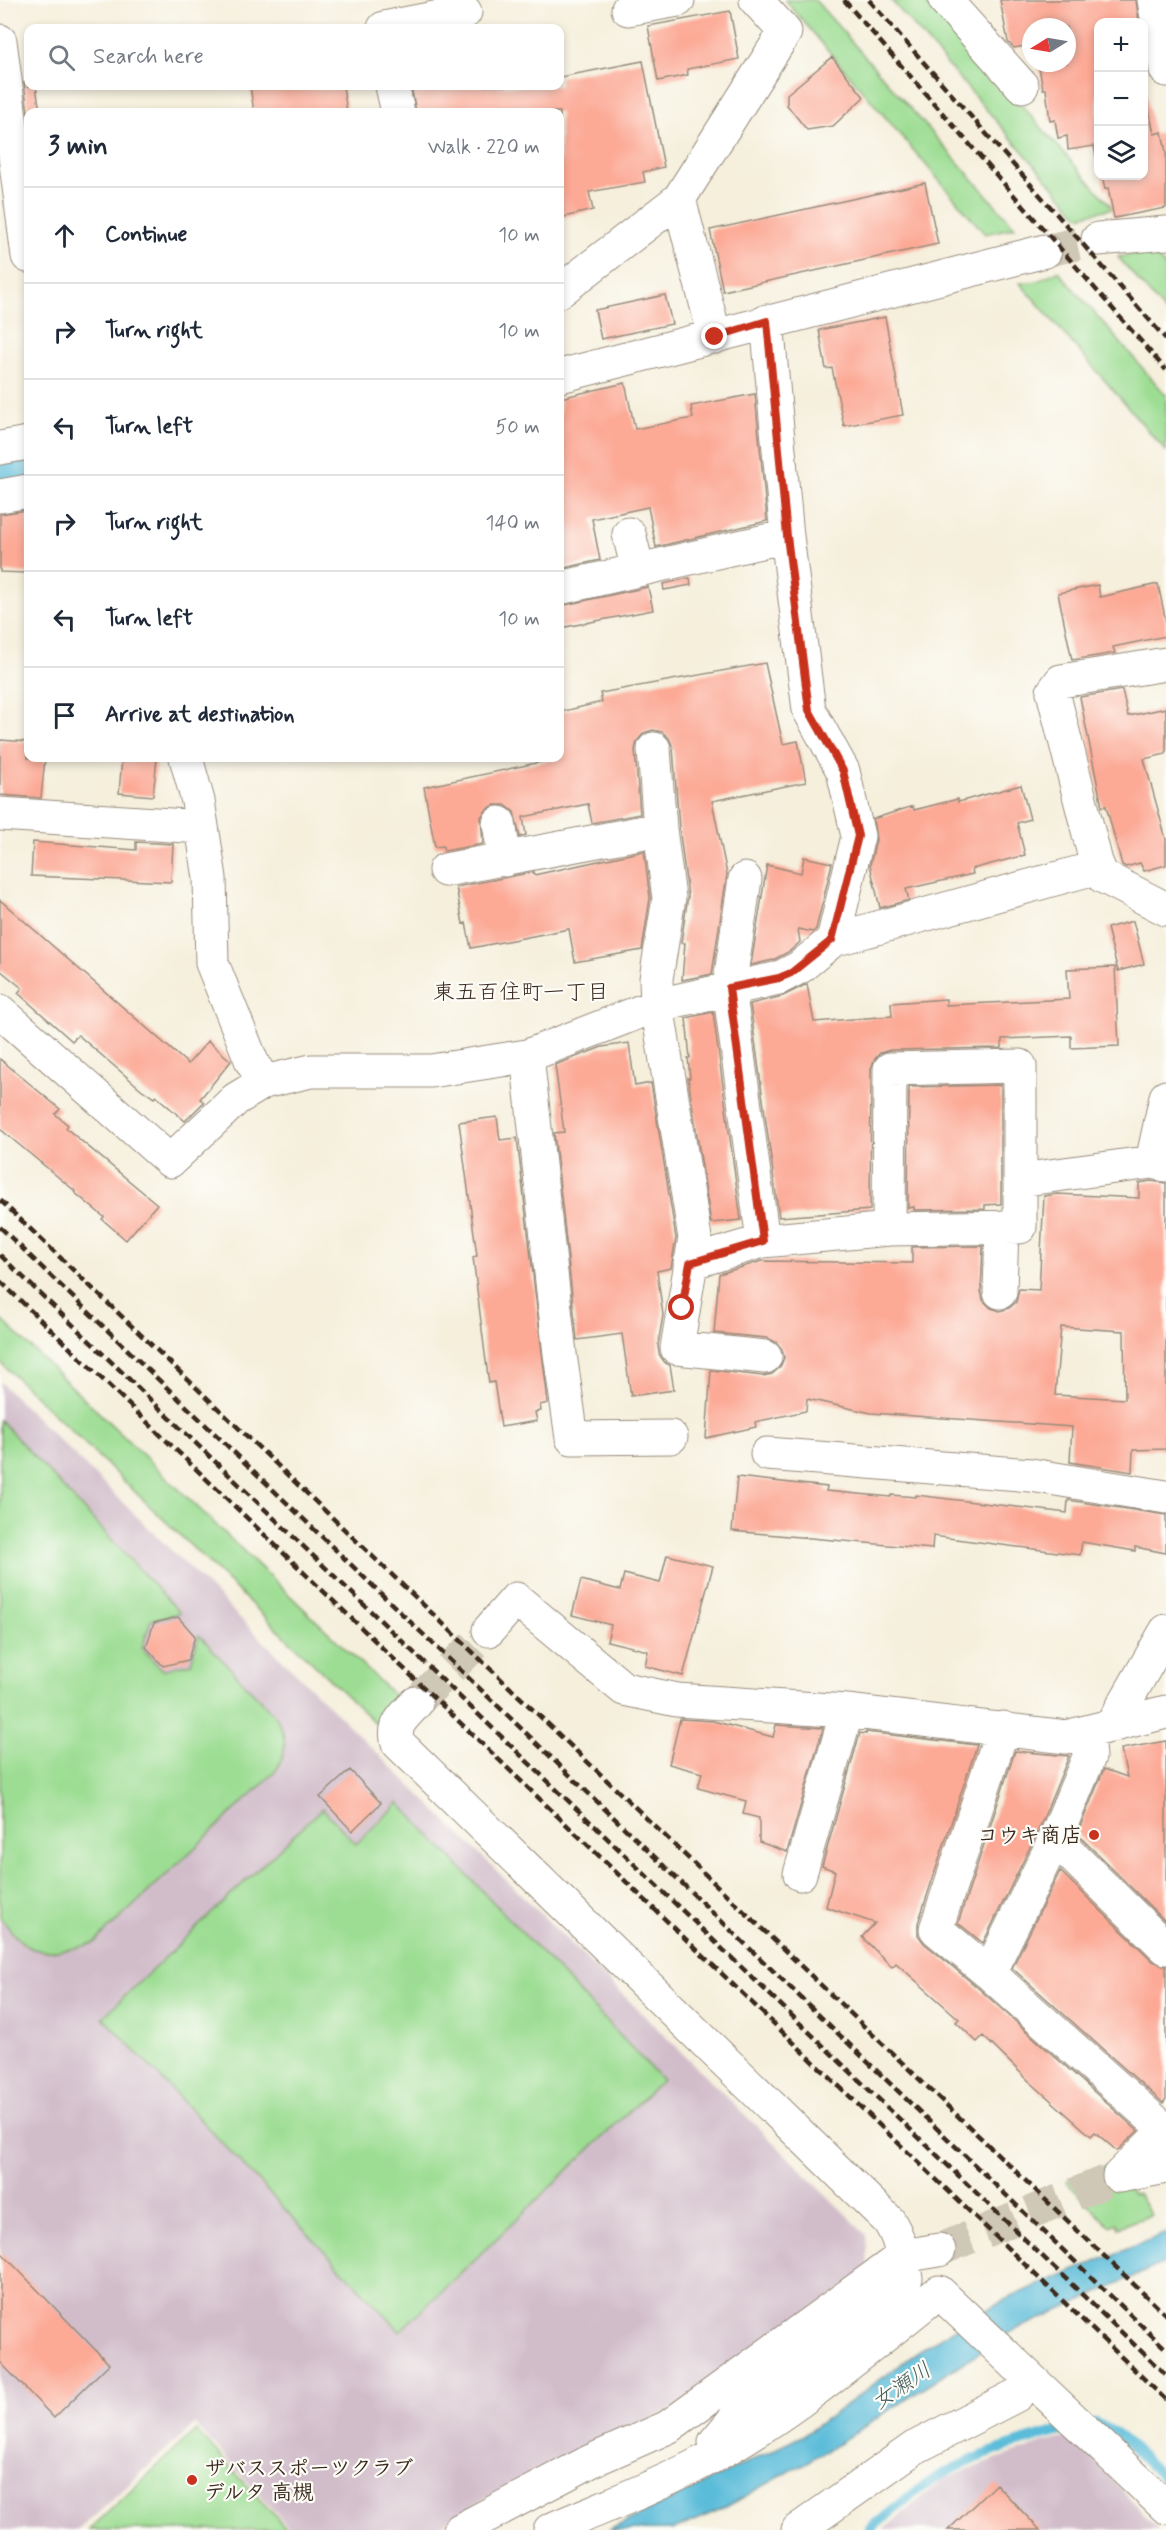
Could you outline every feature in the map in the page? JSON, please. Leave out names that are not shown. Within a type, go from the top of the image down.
[{"type":"street","points":[[628,9],[678,0]]},
{"type":"street","points":[[564,288],[679,199],[785,32],[756,0]]},
{"type":"street","points":[[945,0],[1022,86]]},
{"type":"street","points":[[1154,0],[1166,70]]},
{"type":"street","points":[[404,24],[465,12]]},
{"type":"street","points":[[0,41],[8,168],[24,238]]},
{"type":"street","points":[[393,90],[397,108]]},
{"type":"street","points":[[679,199],[715,337]]},
{"type":"street","points":[[1098,239],[1166,233]]},
{"type":"street","points":[[564,375],[1045,250]]},
{"type":"street","points":[[767,321],[787,536],[809,710],[843,771],[858,836],[832,940]]},
{"type":"street","points":[[0,448],[24,444]]},
{"type":"street","points":[[0,496],[24,492]]},
{"type":"street","points":[[629,534],[638,570]]},
{"type":"street","points":[[564,587],[787,536]]},
{"type":"street","points":[[1166,664],[1061,681],[1053,692],[1096,862],[1102,876],[1166,909]]},
{"type":"street","points":[[654,749],[660,829],[669,898],[656,980],[657,1005],[695,1238],[677,1348],[765,1357]]},
{"type":"street","points":[[187,762],[198,801],[210,878],[212,963],[252,1062],[264,1082]]},
{"type":"street","points":[[0,814],[202,826]]},
{"type":"street","points":[[499,823],[505,860]]},
{"type":"street","points":[[445,870],[660,829]]},
{"type":"street","points":[[0,1011],[170,1161],[236,1099],[264,1082],[310,1071],[430,1071],[527,1056],[657,1005],[779,978],[791,973],[832,940],[1084,871],[1096,862]]},
{"type":"street","points":[[745,879],[729,988],[763,1241]]},
{"type":"street","points":[[527,1056],[560,1354],[572,1438],[671,1437]]},
{"type":"street","points":[[690,1263],[763,1241],[889,1229],[1020,1227],[1020,1066],[890,1069],[889,1229]]},
{"type":"street","points":[[1020,1180],[1159,1164],[1166,1097]]},
{"type":"street","points":[[1000,1292],[1002,1227]]},
{"type":"street","points":[[767,1454],[1031,1475],[1166,1497]]},
{"type":"street","points":[[489,1630],[516,1599],[624,1689],[678,1700],[847,1711],[1066,1737],[1166,1712]]},
{"type":"street","points":[[989,1973],[1055,1839],[1099,1729],[1166,1631]]},
{"type":"street","points":[[416,1703],[399,1723],[395,1733],[398,1743],[889,2221],[900,2243],[900,2271],[736,2417],[693,2468]]},
{"type":"street","points":[[800,1874],[847,1711]]},
{"type":"street","points":[[1003,1728],[936,1929],[1166,2129],[1119,2175],[1166,2167]]},
{"type":"street","points":[[1055,1839],[1166,1947]]},
{"type":"street","points":[[460,2530],[591,2460],[668,2427],[900,2271]]},
{"type":"street","points":[[550,2530],[693,2468],[753,2433],[828,2380],[939,2292],[1166,2507]]},
{"type":"street","points":[[798,2530],[914,2448],[1017,2395]]},
{"type":"shaded area","points":[[0,1382],[866,2234],[868,2269],[690,2401],[501,2490],[432,2530],[291,2530],[195,2424],[78,2530],[0,2530]]},
{"type":"shaded area","points":[[1073,2436],[1158,2530],[883,2530],[944,2479],[1042,2443]]},
{"type":"green space","points":[[785,0],[815,0],[1015,227],[985,234]]},
{"type":"green space","points":[[891,0],[928,0],[1113,208],[1079,216]]},
{"type":"green space","points":[[1150,251],[1166,267],[1166,313],[1118,257]]},
{"type":"green space","points":[[1058,271],[1166,395],[1166,451],[1020,283],[1038,281]]},
{"type":"green space","points":[[0,1318],[398,1699],[376,1724],[0,1362]]},
{"type":"green space","points":[[0,1420],[180,1613],[151,1620],[142,1648],[162,1670],[191,1663],[199,1635],[276,1717],[283,1732],[285,1746],[282,1759],[274,1773],[94,1943],[60,1951],[42,1951],[27,1946],[0,1918]]},
{"type":"green space","points":[[399,1803],[662,2080],[400,2331],[103,2017],[322,1808],[356,1844]]},
{"type":"green space","points":[[1105,2166],[1134,2195],[1138,2194],[1151,2215],[1119,2227],[1117,2223],[1110,2226],[1066,2181]]},
{"type":"green space","name":"ザバススポーツクラブ デルタ 高槻","points":[[196,2430],[288,2530],[89,2530]]},
{"type":"water","name":"女瀬川","points":[[1166,2233],[1166,2262],[1009,2333],[826,2451],[726,2507],[673,2530],[609,2530],[804,2435],[925,2347],[1014,2295]]},
{"type":"building","points":[[1000,0],[1136,0],[1138,18],[1094,18],[1094,146],[1068,150],[1067,136],[1058,138],[1055,120],[1050,121],[1046,89],[1043,89],[1040,72],[1076,72],[1076,18],[1022,18],[1022,47],[1014,48],[1008,42]]},
{"type":"building","points":[[730,11],[739,59],[687,69],[688,75],[658,81],[648,26]]},
{"type":"building","points":[[832,57],[864,97],[833,126],[807,130],[787,105],[787,94]]},
{"type":"building","points":[[643,61],[664,167],[643,172],[645,182],[589,192],[593,210],[564,217],[564,108],[415,108],[412,90],[564,90],[564,76]]},
{"type":"building","points":[[25,90],[37,90],[39,108],[27,108]]},
{"type":"building","points":[[251,90],[344,90],[346,108],[253,108]]},
{"type":"building","points":[[1148,105],[1154,134],[1162,132],[1166,152],[1166,208],[1114,218],[1108,188],[1105,189],[1103,180],[1148,180]]},
{"type":"building","points":[[925,183],[938,244],[723,291],[710,230]]},
{"type":"building","points":[[665,295],[672,324],[601,339],[595,310]]},
{"type":"building","points":[[885,317],[903,415],[844,426],[832,368],[826,369],[819,330]]},
{"type":"building","points":[[625,383],[635,429],[693,418],[691,406],[755,394],[767,521],[656,547],[648,507],[592,519],[600,560],[564,568],[564,397]]},
{"type":"building","points":[[24,511],[24,573],[0,572],[0,514]]},
{"type":"building","points":[[690,578],[691,585],[664,590],[663,584]]},
{"type":"building","points":[[1158,584],[1166,622],[1166,636],[1113,647],[1115,653],[1072,660],[1058,593],[1098,585],[1100,597]]},
{"type":"building","points":[[648,587],[653,610],[564,627],[564,605]]},
{"type":"building","points":[[765,663],[783,744],[798,741],[806,782],[712,801],[727,874],[712,974],[682,980],[685,943],[681,943],[688,896],[679,827],[673,748],[669,738],[662,732],[653,730],[644,733],[637,741],[635,750],[640,814],[592,823],[588,804],[523,817],[526,835],[520,837],[514,812],[505,805],[495,805],[487,809],[481,817],[483,844],[444,851],[443,846],[435,847],[424,787],[541,762],[564,762],[564,711],[602,702],[600,693]]},
{"type":"building","points":[[1122,690],[1128,716],[1166,708],[1166,754],[1144,759],[1166,839],[1166,865],[1144,871],[1140,863],[1126,867],[1122,865],[1106,806],[1102,807],[1080,697]]},
{"type":"building","points":[[0,740],[24,742],[24,762],[45,762],[41,798],[0,795]]},
{"type":"building","points":[[122,762],[157,762],[153,796],[119,793]]},
{"type":"building","points":[[1021,785],[1030,819],[1017,823],[1025,855],[972,869],[973,874],[906,889],[909,900],[880,908],[870,865],[876,840],[873,819],[913,806],[914,810],[958,799],[958,802]]},
{"type":"building","points":[[33,842],[136,850],[136,842],[173,844],[171,882],[31,876]]},
{"type":"building","points":[[644,851],[650,898],[642,950],[575,962],[569,929],[471,948],[466,923],[463,924],[456,887],[534,872],[534,875]]},
{"type":"building","points":[[804,857],[832,863],[816,929],[813,932],[798,929],[800,942],[790,951],[773,960],[751,965],[767,865],[801,873]]},
{"type":"building","points":[[0,900],[188,1064],[208,1041],[231,1061],[200,1099],[204,1102],[185,1121],[156,1096],[154,1098],[141,1089],[78,1035],[72,1041],[18,993],[22,988],[0,970]]},
{"type":"building","points":[[1133,921],[1144,964],[1118,971],[1107,928]]},
{"type":"building","points":[[1115,967],[1119,1046],[1071,1048],[1071,1036],[1002,1039],[1002,1048],[890,1050],[880,1053],[871,1069],[870,1210],[779,1217],[750,1004],[783,996],[807,984],[814,1022],[892,1016],[891,1003],[946,999],[946,1005],[1069,999],[1067,969]]},
{"type":"building","points":[[713,1012],[741,1220],[711,1223],[688,1078],[690,1078],[688,1058],[690,1058],[686,1018]]},
{"type":"building","points":[[629,1043],[635,1086],[651,1083],[676,1238],[671,1268],[657,1271],[663,1315],[658,1345],[659,1354],[665,1363],[670,1365],[674,1390],[631,1396],[622,1334],[577,1340],[554,1133],[564,1132],[555,1065],[602,1047]]},
{"type":"building","points":[[0,1059],[60,1109],[55,1114],[68,1125],[66,1128],[157,1204],[126,1240],[75,1191],[0,1129]]},
{"type":"building","points":[[1001,1085],[1001,1204],[985,1205],[985,1209],[914,1210],[914,1207],[908,1208],[909,1087]]},
{"type":"building","points":[[497,1117],[500,1140],[517,1138],[548,1403],[540,1405],[541,1411],[535,1412],[537,1421],[501,1427],[494,1382],[489,1383],[485,1354],[473,1257],[477,1256],[459,1122]]},
{"type":"building","points":[[1151,1181],[1166,1183],[1166,1449],[1133,1450],[1132,1472],[1070,1462],[1072,1427],[871,1413],[807,1399],[806,1411],[755,1422],[756,1427],[706,1438],[711,1370],[763,1376],[772,1374],[780,1367],[784,1358],[782,1349],[776,1342],[767,1338],[714,1333],[719,1274],[762,1261],[912,1263],[912,1247],[983,1246],[981,1291],[983,1300],[991,1308],[1000,1311],[1016,1302],[1019,1289],[1039,1290],[1044,1196],[1057,1194],[1139,1198],[1139,1183]],"holes":[[[1061,1327],[1124,1331],[1125,1399],[1055,1395]]]},
{"type":"building","points":[[737,1477],[827,1487],[826,1491],[891,1497],[891,1495],[916,1497],[916,1495],[1067,1513],[1068,1500],[1166,1515],[1166,1553],[1135,1547],[1135,1551],[1082,1542],[1080,1555],[933,1536],[932,1549],[732,1531]]},
{"type":"building","points":[[667,1555],[713,1566],[683,1676],[645,1666],[648,1651],[607,1641],[611,1625],[572,1615],[581,1580],[620,1590],[624,1574],[660,1583]]},
{"type":"building","points":[[178,1617],[195,1636],[188,1660],[163,1666],[146,1647],[154,1623]]},
{"type":"building","points":[[680,1719],[713,1721],[773,1737],[776,1725],[823,1728],[787,1852],[759,1842],[759,1818],[743,1814],[746,1801],[698,1788],[702,1773],[669,1764]]},
{"type":"building","points":[[866,1732],[977,1745],[918,1923],[918,1935],[924,1943],[977,1987],[1138,2131],[1117,2151],[1095,2132],[1091,2136],[983,2036],[977,2042],[956,2022],[959,2019],[896,1963],[892,1967],[862,1937],[875,1923],[826,1907],[835,1871],[822,1866],[860,1733],[866,1734]]},
{"type":"building","points":[[1166,1741],[1166,1922],[1077,1834],[1104,1769],[1127,1777],[1121,1749]]},
{"type":"building","points":[[1015,1751],[1069,1756],[1038,1831],[983,1943],[958,1923]]},
{"type":"building","points":[[350,1770],[381,1803],[352,1831],[320,1797]]},
{"type":"building","points":[[1060,1871],[1153,1961],[1166,1966],[1166,2099],[1163,2103],[1012,1968]]},
{"type":"building","points":[[0,2251],[109,2364],[54,2418],[0,2362]]},
{"type":"building","points":[[996,2484],[1040,2530],[948,2530]]},
{"type":"waterway","points":[[0,479],[24,475]]},
{"type":"waterway","points":[[1095,2423],[1124,2441],[1166,2481]]},
{"type":"waterway","points":[[869,2530],[923,2486],[959,2466],[1007,2446],[1074,2428]]},
{"type":"tunnel","points":[[1045,251],[1098,239]]},
{"type":"tunnel","points":[[416,1703],[489,1630]]},
{"type":"tunnel","points":[[939,2250],[1119,2176]]},
{"type":"railway","points":[[844,0],[1166,370]]},
{"type":"railway","points":[[869,0],[1166,339]]},
{"type":"railway","points":[[0,1200],[1166,2315]]},
{"type":"railway","points":[[0,1227],[1166,2349]]},
{"type":"railway","points":[[0,1255],[1166,2375]]},
{"type":"railway","points":[[0,1281],[1166,2400]]},
{"type":"place","name":"コウキ商店","points":[[1094,1835]]},
{"type":"place","name":"ザバススポーツクラブ デルタ 高槻","points":[[192,2480]]},
{"type":"district","name":"東五百住町一丁目","points":[[521,991]]},
{"type":"route","points":[[682,1308],[690,1263],[763,1241],[729,988],[779,978],[791,973],[832,940],[858,836],[843,771],[809,710],[787,536],[767,321],[715,337]]}]
